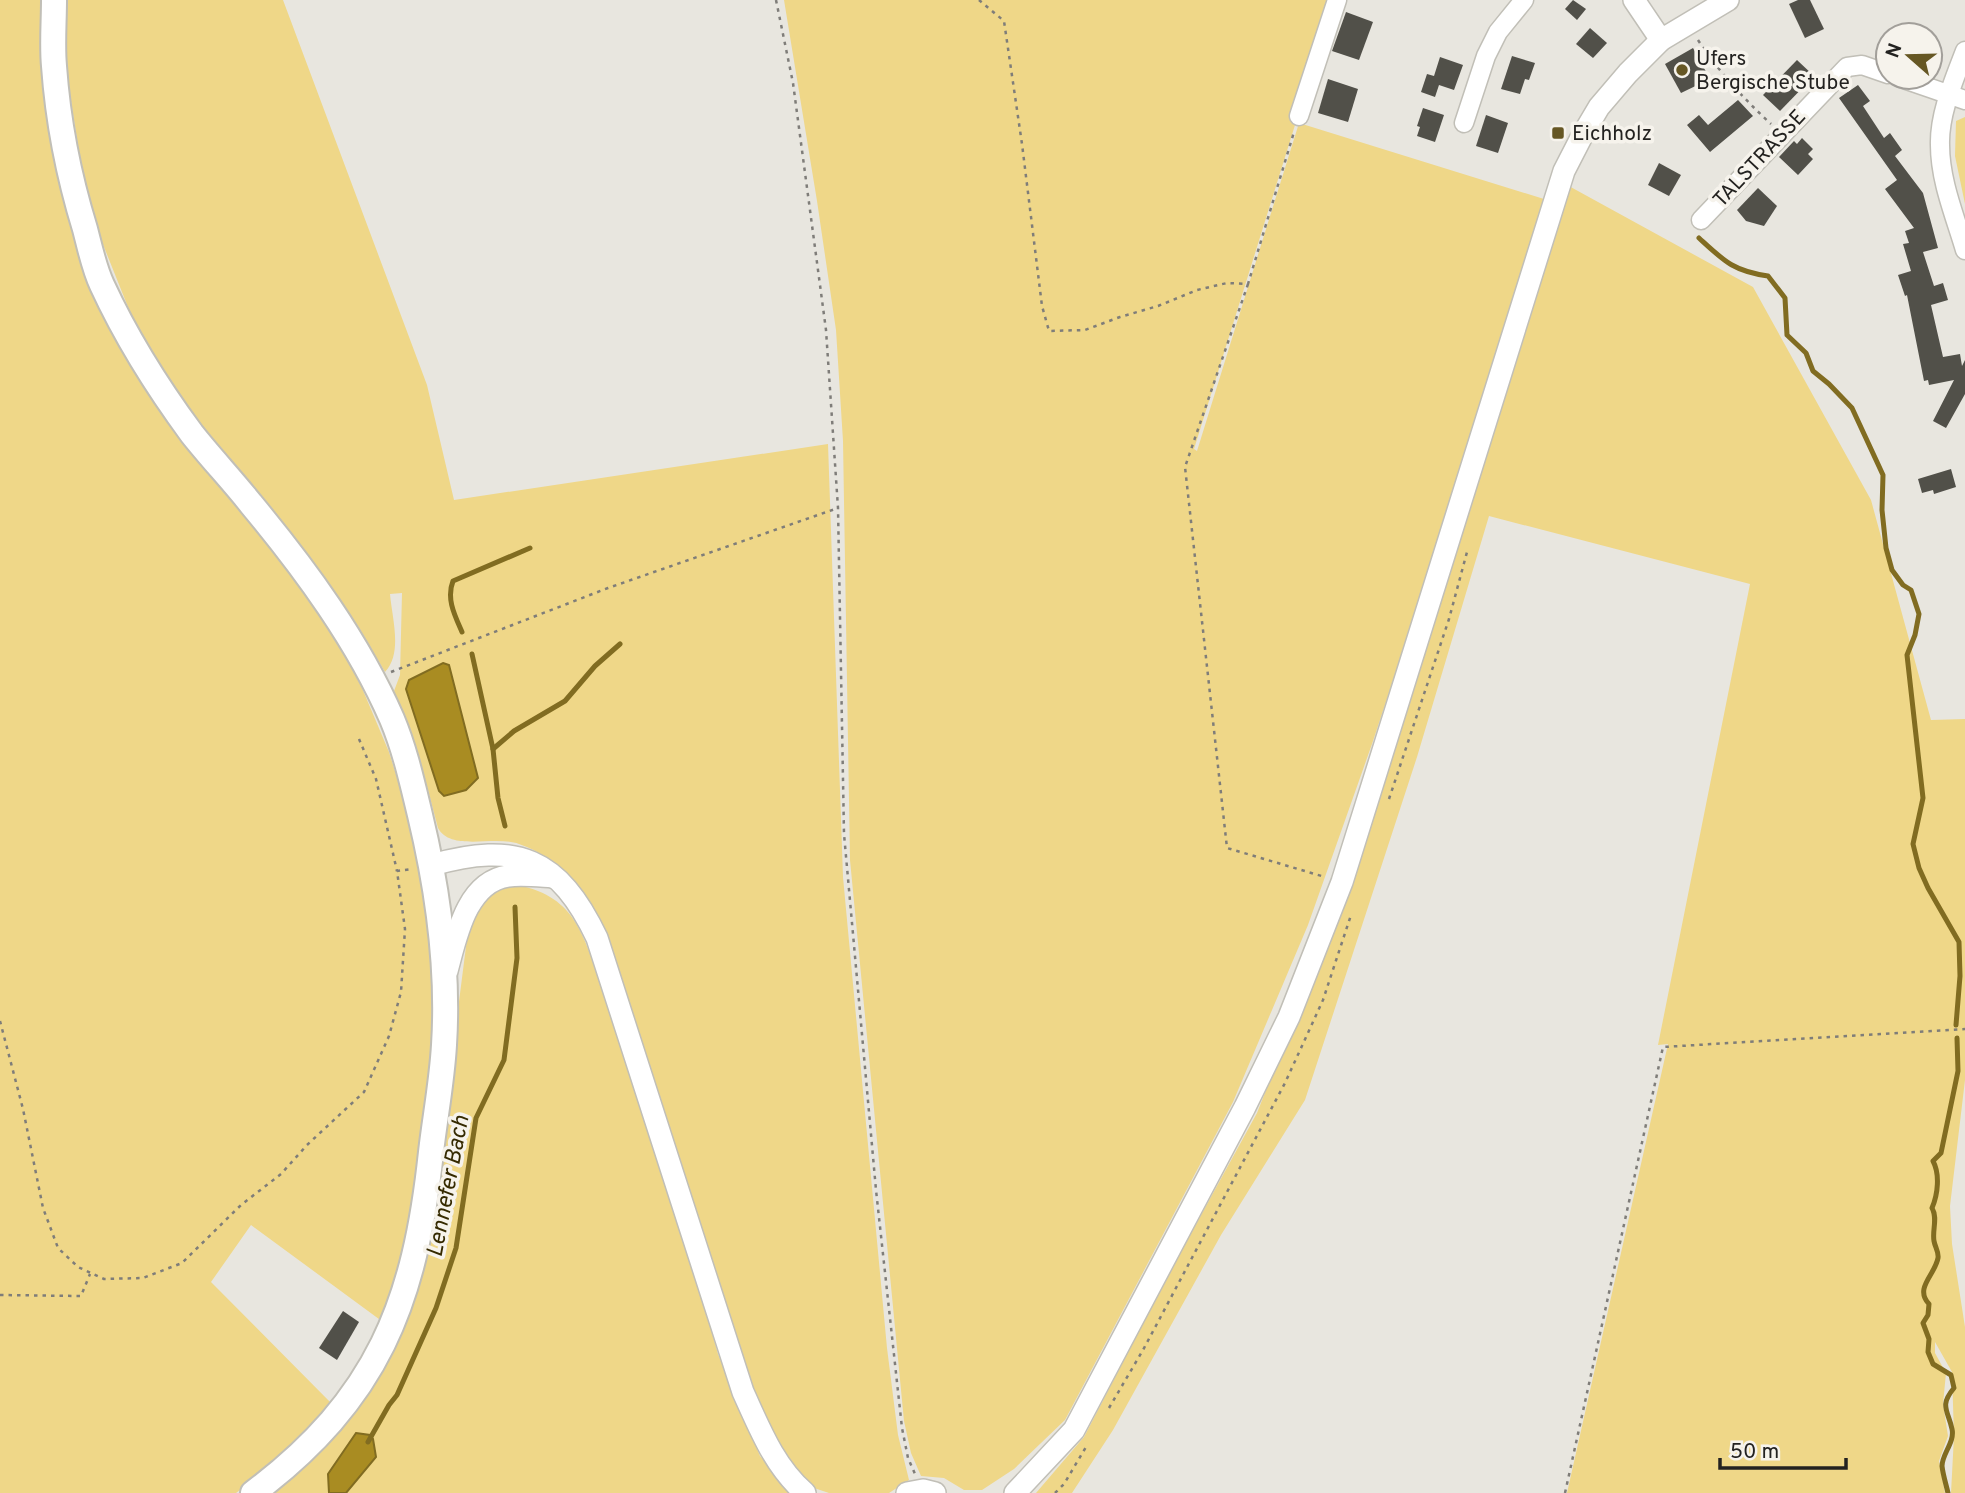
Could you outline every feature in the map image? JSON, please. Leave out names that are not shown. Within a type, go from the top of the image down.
[{"type":"main road","points":[[54,0],[54,66],[69,178],[100,282],[141,359],[192,434],[254,506],[321,594],[373,680],[393,722],[408,767],[432,865],[441,921],[444,1047],[424,1216],[403,1298],[385,1344],[352,1396],[309,1446],[253,1493]]},
{"type":"street","points":[[1299,116],[1337,0]]},
{"type":"street","points":[[1464,123],[1486,56],[1498,32],[1524,0]]},
{"type":"street","points":[[1634,0],[1661,40]]},
{"type":"street","points":[[1015,1493],[1074,1430],[1251,1095],[1289,1017],[1342,882],[1564,171],[1600,107],[1628,73],[1661,40],[1728,0]]},
{"type":"street","points":[[1965,51],[1957,97],[1940,144],[1944,180],[1965,250]]},
{"type":"street","name":"TALSTRASSE","points":[[1701,220],[1847,67],[1863,65],[1874,69]]},
{"type":"street","points":[[1939,91],[1957,97]]},
{"type":"street","points":[[432,865],[474,856],[506,855],[533,864],[556,877],[582,908],[597,939],[743,1392],[770,1452],[805,1492]]},
{"type":"street","points":[[444,980],[459,927],[472,902],[484,887],[506,876],[556,877]]},
{"type":"path","points":[[776,0],[793,83],[826,330],[838,508],[844,834],[876,1190],[902,1428],[908,1458],[922,1492]]},
{"type":"path","points":[[979,0],[1004,21],[1042,306],[1049,331],[1085,330],[1158,306],[1196,290],[1227,283],[1248,284]]},
{"type":"path","points":[[1687,24],[1716,67],[1745,100],[1781,134]]},
{"type":"path","points":[[1299,116],[1248,284],[1185,467],[1227,848],[1342,882]]},
{"type":"path","points":[[373,680],[608,588],[838,508]]},
{"type":"path","points":[[0,1021],[23,1109],[43,1208],[58,1248],[78,1267],[104,1279],[143,1279],[182,1263],[241,1205],[281,1174],[307,1145],[363,1092],[389,1036],[401,992],[405,929],[397,871],[376,779],[359,739]]},
{"type":"path","points":[[397,871],[432,865]]},
{"type":"path","points":[[1565,1493],[1663,1047],[1965,1029]]},
{"type":"path","points":[[0,1295],[81,1296],[90,1274]]},
{"type":"shaded area","points":[[0,0],[44,0],[93,285],[312,599],[345,654],[389,752],[423,879],[434,978],[433,1044],[406,1254],[383,1322],[251,1225],[211,1282],[333,1405],[261,1474],[236,1493],[0,1493]]},
{"type":"shaded area","points":[[67,0],[283,0],[427,385],[454,500],[828,444],[843,877],[887,1348],[898,1435],[909,1480],[889,1493],[829,1493],[811,1487],[775,1444],[752,1388],[602,926],[579,888],[546,857],[519,844],[463,841],[444,835],[438,828],[420,760],[394,691],[400,675],[402,593],[390,594],[395,645],[394,655],[385,672],[331,587],[204,429],[149,352],[96,227],[82,171],[65,63]]},
{"type":"shaded area","points":[[784,0],[1334,0],[1194,449],[1197,451],[1299,123],[1544,199],[1495,374],[1372,744],[1308,925],[1233,1102],[1065,1420],[1014,1469],[982,1490],[964,1490],[944,1478],[921,1476],[911,1453],[904,1421],[850,860],[843,441],[836,330]]},
{"type":"shaded area","points":[[1965,117],[1965,204],[1955,156],[1956,121]]},
{"type":"shaded area","points":[[1567,185],[1753,287],[1871,500],[1931,720],[1965,719],[1965,1080],[1950,1206],[1952,1244],[1965,1327],[1965,1493],[1951,1493],[1954,1436],[1952,1372],[1935,1342],[1935,1353],[1946,1373],[1943,1404],[1948,1436],[1939,1461],[1945,1493],[1567,1493],[1668,1044],[1658,1045],[1750,584],[1489,516],[1417,757],[1305,1100],[1221,1235],[1113,1430],[1072,1493],[1036,1493],[1084,1437],[1167,1277],[1257,1113],[1325,941]]},
{"type":"shaded area","points":[[443,663],[449,665],[478,778],[466,790],[444,796],[439,791],[406,689],[409,680]]},
{"type":"shaded area","points":[[512,884],[533,889],[563,907],[573,919],[588,948],[703,1300],[718,1354],[760,1456],[794,1493],[272,1493],[313,1455],[391,1352],[456,1025],[469,923],[486,898]]},
{"type":"shaded area","points":[[356,1433],[370,1435],[376,1457],[346,1493],[329,1493],[328,1474]]},
{"type":"building","points":[[1573,0],[1586,9],[1577,20],[1565,9]]},
{"type":"building","points":[[1798,0],[1810,0],[1824,29],[1805,38],[1789,4]]},
{"type":"building","points":[[1346,12],[1373,22],[1359,60],[1332,51]]},
{"type":"building","points":[[1590,28],[1607,43],[1593,58],[1576,44]]},
{"type":"building","points":[[1693,48],[1710,79],[1681,93],[1665,64]]},
{"type":"building","points":[[1512,56],[1535,63],[1520,94],[1501,89]]},
{"type":"building","points":[[1440,57],[1463,65],[1454,90],[1439,85],[1435,97],[1421,92],[1427,74],[1434,76]]},
{"type":"building","points":[[1797,60],[1814,76],[1780,111],[1763,95]]},
{"type":"building","points":[[1328,79],[1358,89],[1348,122],[1318,113]]},
{"type":"building","points":[[1858,85],[1870,101],[1863,106],[1884,138],[1890,133],[1902,150],[1895,156],[1923,193],[1938,248],[1923,252],[1934,286],[1943,283],[1948,300],[1931,305],[1943,357],[1960,354],[1962,366],[1965,360],[1965,394],[1946,428],[1933,421],[1954,380],[1929,385],[1928,380],[1924,381],[1907,295],[1905,296],[1898,275],[1911,271],[1903,244],[1909,243],[1905,231],[1914,228],[1885,189],[1897,180],[1839,98]]},
{"type":"building","points":[[1738,100],[1753,116],[1710,152],[1687,125],[1699,115],[1708,125]]},
{"type":"building","points":[[1423,108],[1444,115],[1435,142],[1417,136]]},
{"type":"building","points":[[1486,115],[1508,123],[1498,153],[1476,146]]},
{"type":"building","points":[[1802,138],[1813,149],[1808,154],[1813,159],[1798,175],[1779,157],[1794,141],[1797,144]]},
{"type":"building","points":[[1659,163],[1681,175],[1669,196],[1648,185]]},
{"type":"building","points":[[1758,188],[1777,206],[1764,226],[1746,221],[1737,210]]},
{"type":"building","points":[[1951,469],[1956,487],[1934,494],[1933,490],[1922,493],[1918,479]]},
{"type":"building","points":[[343,1311],[359,1322],[337,1360],[319,1348]]},
{"type":"waterway","points":[[1699,238],[1737,268],[1768,276],[1785,298],[1787,335],[1806,353],[1813,371],[1852,408],[1883,475],[1882,510],[1886,548],[1892,570],[1903,585],[1911,590],[1919,614],[1907,655],[1923,798],[1913,844],[1928,888],[1959,942],[1960,976],[1956,1025]]},
{"type":"waterway","name":"Lennefer Bach","points":[[462,632],[451,601],[453,581],[530,548]]},
{"type":"waterway","name":"Lennefer Bach","points":[[493,749],[514,731],[565,701],[595,666],[620,644]]},
{"type":"waterway","name":"Lennefer Bach","points":[[472,654],[493,749],[498,798],[505,826]]},
{"type":"waterway","name":"Lennefer Bach","points":[[368,1442],[397,1395],[436,1308],[456,1248],[476,1118],[504,1060],[517,958],[515,907]]},
{"type":"waterway","points":[[1948,1493],[1942,1466],[1952,1434],[1946,1404],[1954,1388],[1951,1375],[1933,1364],[1923,1323],[1928,1315],[1929,1304],[1925,1298],[1924,1287],[1938,1256],[1934,1241],[1935,1216],[1932,1208],[1937,1184],[1933,1161],[1941,1153],[1958,1071],[1957,1038]]},
{"type":"place","name":"Ufers Bergische Stube","points":[[1682,70]]},
{"type":"place","name":"Eichholz","points":[[1558,133]]}]
